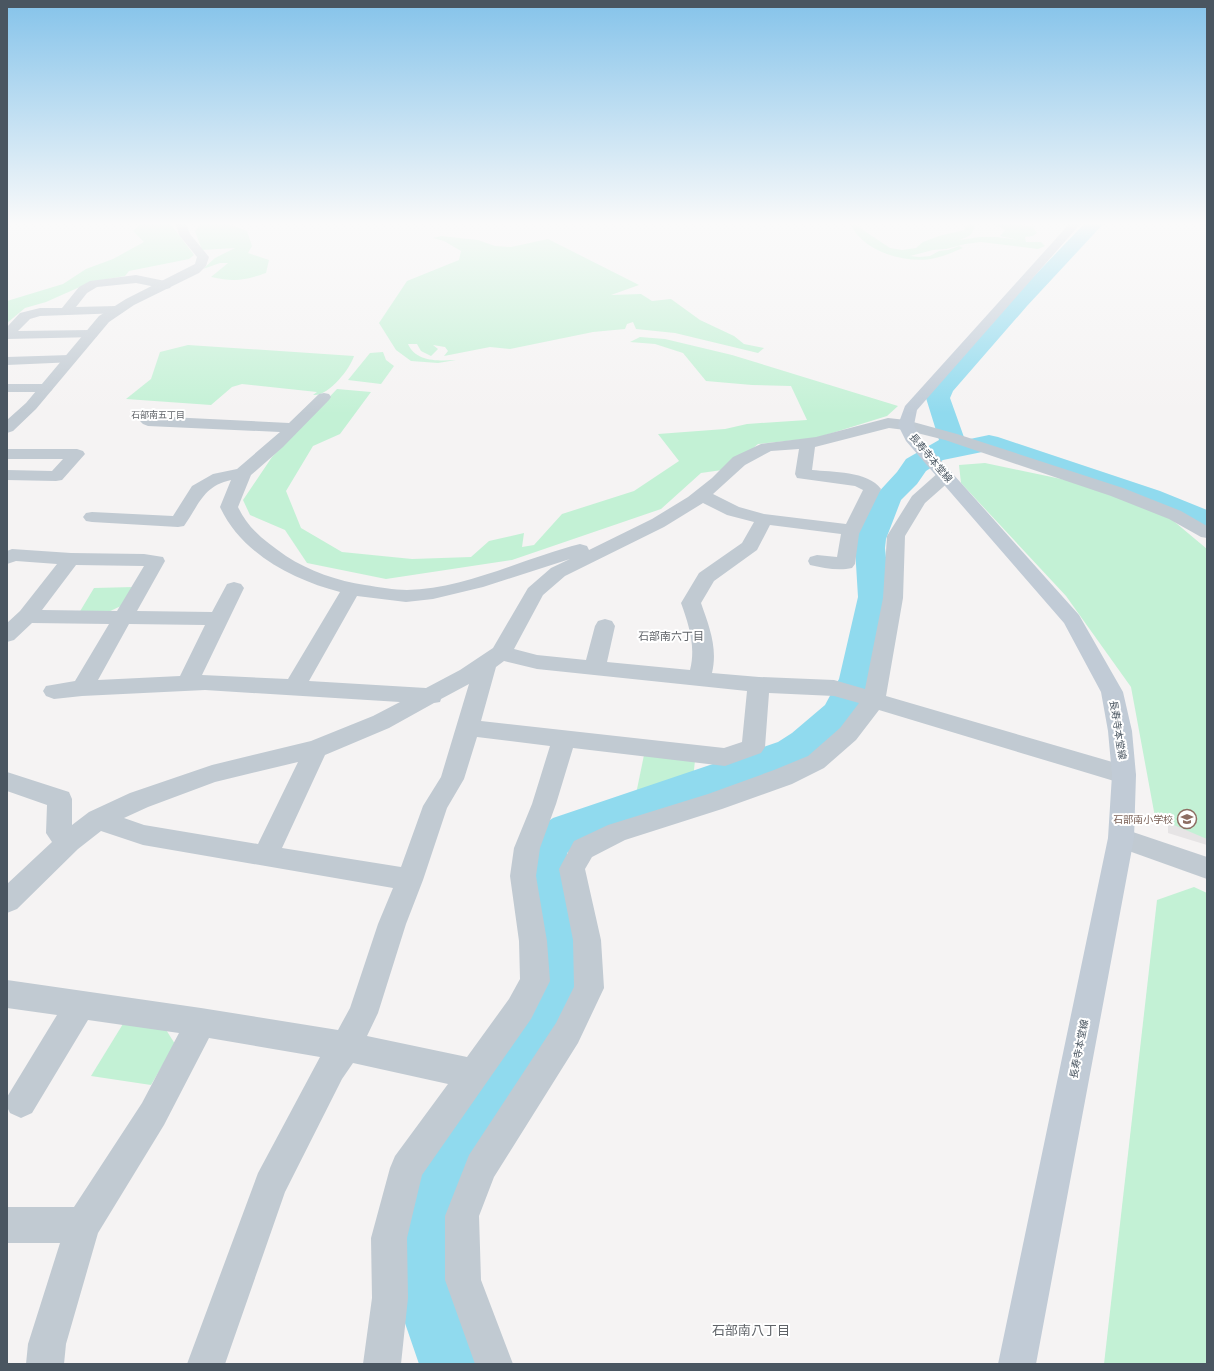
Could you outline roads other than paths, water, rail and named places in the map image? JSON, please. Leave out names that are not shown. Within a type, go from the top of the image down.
[{"type":"main road","name":"長寿寺本堂線","points":[[1017,1364],[1121,838],[1124,775],[1120,732],[1112,692],[1072,620],[912,438],[906,425],[910,409],[1020,286]]},
{"type":"street","points":[[65,312],[84,290],[91,286]]},
{"type":"street","points":[[7,428],[20,418],[104,319],[117,310],[164,286]]},
{"type":"street","points":[[7,335],[25,316],[40,312],[117,310]]},
{"type":"street","points":[[7,335],[91,334]]},
{"type":"street","points":[[7,361],[70,359]]},
{"type":"street","points":[[7,388],[46,388]]},
{"type":"street","points":[[324,397],[242,473],[229,507],[234,518],[246,535],[285,564],[311,577],[351,590],[409,596],[447,591],[484,581],[555,557],[634,536]]},
{"type":"street","points":[[148,421],[292,428]]},
{"type":"street","points":[[206,1364],[270,1185],[331,1068],[346,1046],[364,1013],[392,924],[410,880],[435,806],[452,779],[468,728],[493,658],[535,592],[558,572],[658,523],[718,482],[739,461],[767,447],[808,442],[858,432],[884,423],[892,422],[942,434],[1130,496],[1175,516],[1207,533]]},
{"type":"street","points":[[808,442],[803,474],[860,481],[872,489],[852,530],[845,564],[817,561]]},
{"type":"street","points":[[7,454],[76,454],[56,476],[7,475]]},
{"type":"street","points":[[494,1364],[463,1280],[462,1216],[481,1166],[568,1033],[589,988],[587,940],[572,869],[583,849],[617,832],[713,802],[783,777],[816,762],[848,734],[874,700],[893,598],[896,536],[918,500],[935,463]]},
{"type":"street","points":[[92,517],[178,522],[198,490],[219,478],[242,473]]},
{"type":"street","points":[[701,495],[733,512],[764,519],[852,530]]},
{"type":"street","points":[[699,679],[704,664],[704,640],[692,603],[706,577],[750,546],[764,519]]},
{"type":"street","points":[[7,558],[12,555],[71,559],[156,561],[82,688]]},
{"type":"street","points":[[7,635],[27,616],[71,559]]},
{"type":"street","points":[[187,683],[234,588]]},
{"type":"street","points":[[294,688],[351,590]]},
{"type":"street","points":[[27,616],[123,619],[219,619]]},
{"type":"street","points":[[595,668],[605,626]]},
{"type":"street","points":[[7,901],[69,842],[98,819],[139,800],[212,774],[316,749],[381,722],[432,696],[493,658],[759,685],[834,688],[1124,775]]},
{"type":"street","points":[[54,691],[82,688],[206,682],[432,696]]},
{"type":"street","points":[[468,728],[726,757],[753,747],[759,685]]},
{"type":"street","points":[[382,1364],[390,1298],[389,1238],[407,1168],[520,1009],[535,982],[533,941],[523,876],[526,848],[544,804],[564,739]]},
{"type":"street","points":[[265,856],[316,749]]},
{"type":"street","points":[[7,781],[60,799],[59,833],[69,842]]},
{"type":"street","points":[[98,819],[142,835],[410,880]]},
{"type":"street","points":[[1121,838],[1207,868]]},
{"type":"street","points":[[7,994],[201,1022],[346,1046],[474,1074]]},
{"type":"street","points":[[20,1102],[80,1005]]},
{"type":"street","points":[[45,1364],[48,1344],[83,1225],[152,1114],[201,1022]]},
{"type":"street","points":[[7,1225],[83,1225]]},
{"type":"waterway","points":[[451,1364],[424,1291],[419,1259],[426,1217],[439,1175],[556,1002],[564,986],[567,965],[546,874],[545,855],[552,841],[568,830],[792,752],[806,743],[838,714],[857,679],[874,597],[870,548],[871,539],[888,497],[907,478],[916,465],[953,443],[938,398],[942,389],[1035,286]]},
{"type":"waterway","points":[[939,453],[989,443],[1150,497],[1207,521]]},
{"type":"place","name":"石部南小学校","points":[[1187,819]]},
{"type":"district","name":"石部南五丁目","points":[[158,415]]},
{"type":"district","name":"石部南六丁目","points":[[671,636]]},
{"type":"district","name":"石部南八丁目","points":[[751,1330]]}]
